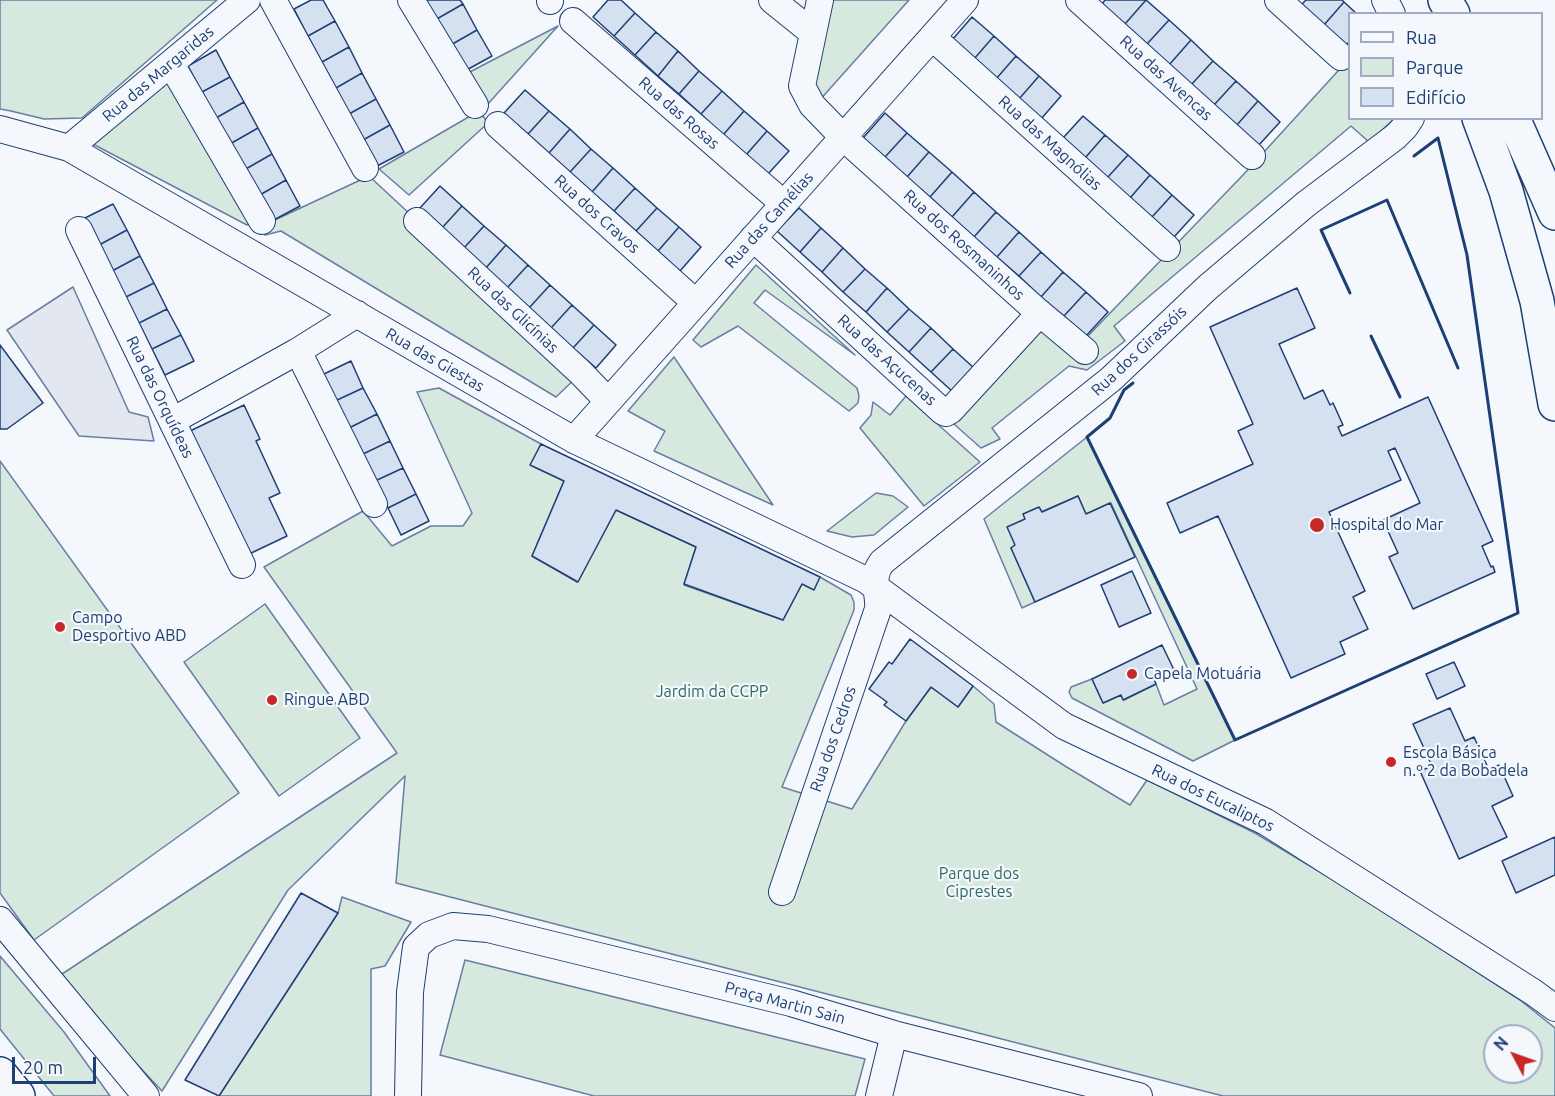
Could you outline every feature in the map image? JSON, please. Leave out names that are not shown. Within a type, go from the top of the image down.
[{"type":"main road","points":[[1480,120],[1506,191],[1537,301],[1555,404]]},
{"type":"main road","points":[[1514,120],[1555,213]]},
{"type":"main road","points":[[0,1074],[18,1096]]},
{"type":"street","name":"Rua das Margaridas","points":[[69,148],[247,0]]},
{"type":"street","points":[[273,0],[364,168]]},
{"type":"street","points":[[411,0],[475,105]]},
{"type":"street","points":[[772,0],[813,33],[820,0]]},
{"type":"street","name":"Rua das Camélias","points":[[574,440],[965,0]]},
{"type":"street","name":"Rua das Avencas","points":[[1079,0],[1252,156]]},
{"type":"street","points":[[1278,0],[1341,57]]},
{"type":"street","name":"Rua das Rosas","points":[[573,21],[784,204]]},
{"type":"street","name":"Rua dos Rosmaninhos","points":[[813,33],[802,86],[812,105],[843,137],[1085,351]]},
{"type":"street","name":"Rua das Magnólias","points":[[932,37],[1167,248]]},
{"type":"street","points":[[171,64],[262,221]]},
{"type":"street","name":"Rua dos Girassóis","points":[[875,586],[877,569],[882,562],[1111,379],[1208,286],[1306,204],[1395,137],[1410,120]]},
{"type":"street","name":"Rua dos Cravos","points":[[498,125],[696,303]]},
{"type":"street","name":"Rua das Giestas","points":[[0,129],[69,148],[574,440],[875,586]]},
{"type":"street","name":"Rua das Glicínias","points":[[417,221],[581,373],[608,401]]},
{"type":"street","name":"Rua das Orquídeas","points":[[78,230],[242,565]]},
{"type":"street","name":"Rua das Açucenas","points":[[753,238],[946,413],[1040,313]]},
{"type":"street","points":[[172,421],[298,351],[357,314]]},
{"type":"street","points":[[298,351],[374,504]]},
{"type":"street","name":"Rua dos Cedros","points":[[782,892],[878,609],[879,600],[875,586]]},
{"type":"street","name":"Rua dos Eucaliptos","points":[[875,586],[1064,726],[1266,822],[1555,1008]]},
{"type":"street","points":[[0,920],[146,1096]]},
{"type":"street","name":"Praça Martin Sain","points":[[408,1096],[410,992],[416,947],[429,935],[453,926],[488,929],[791,1003],[894,1034],[1139,1096]]},
{"type":"street","points":[[879,1096],[894,1034]]},
{"type":"green space","points":[[0,0],[217,0],[82,118],[44,119],[0,109]]},
{"type":"green space","points":[[824,0],[909,0],[818,102],[807,86]]},
{"type":"green space","points":[[558,26],[487,105],[464,75]]},
{"type":"green space","points":[[1348,60],[1348,120],[1393,120],[1369,142],[1351,126],[1114,326],[1125,341],[1087,370],[1069,366],[992,428],[1000,439],[981,448],[954,424],[1052,318],[1087,337],[1243,175]]},
{"type":"green space","points":[[171,76],[254,221],[247,225],[89,142]]},
{"type":"green space","points":[[475,105],[488,123],[409,195],[379,169],[472,115]]},
{"type":"green space","points":[[369,176],[581,373],[556,397],[281,231],[265,235],[264,225]]},
{"type":"green space","points":[[756,265],[855,355],[765,290],[754,303],[857,388],[858,403],[849,411],[738,326],[701,347],[693,340]]},
{"type":"green space","points":[[674,357],[773,505],[654,451],[665,431],[628,411]]},
{"type":"green space","name":"Parque dos Ciprestes","points":[[439,388],[541,444],[531,465],[564,481],[532,556],[577,582],[616,510],[696,547],[684,585],[783,620],[802,584],[820,577],[851,595],[854,610],[782,787],[852,809],[906,721],[931,687],[958,707],[973,686],[994,704],[996,722],[1130,805],[1147,780],[1255,833],[1350,890],[1520,1000],[1555,1028],[1555,1096],[1223,1096],[396,883],[405,776],[288,890],[162,1091],[56,978],[397,753],[264,567],[363,511],[392,546],[431,526],[463,526],[472,513],[417,392]]},
{"type":"green space","points":[[906,396],[980,462],[924,506],[860,428],[871,415],[873,402],[890,415]]},
{"type":"green space","points":[[1087,437],[1235,740],[1193,761],[1072,698],[1069,692],[1071,687],[1092,679],[1103,703],[1121,695],[1124,700],[1156,684],[1164,705],[1197,689],[1111,503],[1086,514],[1078,496],[1025,519],[1015,545],[1011,548],[1035,602],[1022,608],[984,519]]},
{"type":"green space","name":"Campo Desportivo ABD","points":[[0,461],[239,793],[34,940],[0,893]]},
{"type":"green space","points":[[876,493],[893,496],[908,507],[874,535],[852,537],[827,531]]},
{"type":"green space","name":"Ringue ABD","points":[[265,604],[360,738],[279,796],[184,662]]},
{"type":"green space","points":[[342,897],[411,922],[385,966],[371,969],[371,1096],[219,1096],[338,913]]},
{"type":"green space","points":[[0,956],[64,1032],[110,1096],[54,1096],[0,1029]]},
{"type":"green space","points":[[465,960],[865,1059],[855,1096],[594,1096],[440,1055]]},
{"type":"shaded area","points":[[73,287],[129,412],[148,417],[154,441],[79,436],[7,330]]},
{"type":"building","points":[[311,0],[323,0],[335,21],[308,36],[294,9]]},
{"type":"building","points":[[423,0],[460,0],[463,4],[435,20]]},
{"type":"building","points":[[608,0],[621,0],[635,13],[614,36],[593,17]]},
{"type":"building","points":[[1105,0],[1146,0],[1125,24],[1102,4]]},
{"type":"building","points":[[1146,0],[1169,20],[1147,44],[1125,24]]},
{"type":"building","points":[[1306,0],[1342,0],[1344,2],[1324,25],[1302,4]]},
{"type":"building","points":[[1344,2],[1355,12],[1348,12],[1348,43],[1346,45],[1324,25]]},
{"type":"building","points":[[463,4],[477,30],[449,46],[435,20]]},
{"type":"building","points":[[635,13],[656,32],[635,55],[614,36]]},
{"type":"building","points":[[972,17],[994,36],[974,59],[952,40]]},
{"type":"building","points":[[1169,20],[1191,40],[1169,65],[1147,44]]},
{"type":"building","points":[[335,21],[349,47],[322,62],[308,36]]},
{"type":"building","points":[[477,30],[492,56],[463,72],[449,46]]},
{"type":"building","points":[[656,32],[678,51],[658,76],[635,55]]},
{"type":"building","points":[[994,36],[1016,56],[996,79],[974,59]]},
{"type":"building","points":[[1191,40],[1213,61],[1191,85],[1169,65]]},
{"type":"building","points":[[349,47],[362,73],[336,88],[322,62]]},
{"type":"building","points":[[216,50],[230,77],[202,92],[188,66]]},
{"type":"building","points":[[678,51],[699,71],[679,94],[658,76]]},
{"type":"building","points":[[1016,56],[1039,76],[1019,99],[996,79]]},
{"type":"building","points":[[1213,61],[1236,81],[1214,105],[1191,85]]},
{"type":"building","points":[[699,71],[722,91],[701,114],[679,94]]},
{"type":"building","points":[[362,73],[376,99],[349,114],[336,88]]},
{"type":"building","points":[[1039,76],[1061,96],[1041,119],[1019,99]]},
{"type":"building","points":[[230,77],[244,102],[216,118],[202,92]]},
{"type":"building","points":[[1236,81],[1258,101],[1236,126],[1214,105]]},
{"type":"building","points":[[525,90],[549,111],[528,134],[504,113]]},
{"type":"building","points":[[722,91],[744,111],[723,135],[701,114]]},
{"type":"building","points":[[376,99],[390,125],[363,140],[349,114]]},
{"type":"building","points":[[1258,101],[1280,122],[1258,146],[1236,126]]},
{"type":"building","points":[[244,102],[258,128],[230,144],[216,118]]},
{"type":"building","points":[[549,111],[570,129],[549,153],[528,134]]},
{"type":"building","points":[[744,111],[767,131],[746,155],[723,135]]},
{"type":"building","points":[[885,113],[907,133],[885,157],[863,138]]},
{"type":"building","points":[[1083,116],[1105,135],[1085,158],[1063,138]]},
{"type":"building","points":[[390,125],[404,152],[377,166],[363,140]]},
{"type":"building","points":[[258,128],[272,154],[244,170],[230,144]]},
{"type":"building","points":[[570,129],[591,149],[570,172],[549,153]]},
{"type":"building","points":[[767,131],[789,151],[768,174],[746,155]]},
{"type":"building","points":[[907,133],[929,152],[907,177],[885,157]]},
{"type":"building","points":[[1105,135],[1128,155],[1107,178],[1085,158]]},
{"type":"building","points":[[591,149],[613,168],[592,192],[570,172]]},
{"type":"building","points":[[929,152],[952,172],[930,197],[907,177]]},
{"type":"building","points":[[272,154],[286,180],[258,196],[244,170]]},
{"type":"building","points":[[1128,155],[1150,175],[1130,198],[1107,178]]},
{"type":"building","points":[[613,168],[635,188],[614,211],[592,192]]},
{"type":"building","points":[[952,172],[974,192],[952,217],[930,197]]},
{"type":"building","points":[[1150,175],[1172,195],[1152,217],[1130,198]]},
{"type":"building","points":[[286,180],[300,206],[272,221],[258,196]]},
{"type":"building","points":[[440,186],[462,206],[441,229],[419,209]]},
{"type":"building","points":[[635,188],[657,208],[636,231],[614,211]]},
{"type":"building","points":[[974,192],[996,212],[974,237],[952,217]]},
{"type":"building","points":[[1172,195],[1194,215],[1174,237],[1152,217]]},
{"type":"building","points":[[113,204],[127,230],[99,245],[85,218]]},
{"type":"building","points":[[462,206],[484,226],[463,249],[441,229]]},
{"type":"building","points":[[657,208],[679,227],[658,251],[636,231]]},
{"type":"building","points":[[799,208],[821,228],[800,252],[777,231]]},
{"type":"building","points":[[996,212],[1019,232],[997,257],[974,237]]},
{"type":"building","points":[[484,226],[506,245],[485,269],[463,249]]},
{"type":"building","points":[[679,227],[701,247],[680,271],[658,251]]},
{"type":"building","points":[[821,228],[843,248],[822,272],[800,252]]},
{"type":"building","points":[[127,230],[140,256],[112,271],[99,245]]},
{"type":"building","points":[[1019,232],[1041,252],[1019,276],[997,257]]},
{"type":"building","points":[[506,245],[528,265],[507,288],[485,269]]},
{"type":"building","points":[[843,248],[865,269],[843,292],[822,272]]},
{"type":"building","points":[[1041,252],[1063,272],[1041,297],[1019,276]]},
{"type":"building","points":[[140,256],[154,283],[126,297],[112,271]]},
{"type":"building","points":[[528,265],[550,285],[529,308],[507,288]]},
{"type":"building","points":[[865,269],[887,288],[866,312],[843,292]]},
{"type":"building","points":[[1063,272],[1086,292],[1064,316],[1041,297]]},
{"type":"building","points":[[154,283],[167,309],[139,323],[126,297]]},
{"type":"building","points":[[550,285],[572,305],[551,328],[529,308]]},
{"type":"building","points":[[887,288],[909,309],[887,332],[866,312]]},
{"type":"building","points":[[1297,288],[1315,328],[1279,344],[1304,399],[1323,390],[1330,405],[1333,403],[1343,425],[1338,427],[1342,436],[1428,397],[1493,541],[1482,546],[1495,572],[1413,609],[1389,557],[1398,553],[1383,520],[1420,503],[1395,448],[1388,451],[1401,480],[1329,512],[1365,591],[1353,597],[1368,629],[1340,642],[1345,654],[1291,678],[1218,516],[1180,533],[1167,503],[1253,464],[1238,431],[1253,424],[1210,327]]},
{"type":"building","points":[[1086,292],[1108,312],[1086,336],[1064,316]]},
{"type":"building","points":[[572,305],[594,325],[573,348],[551,328]]},
{"type":"building","points":[[167,309],[181,335],[152,349],[139,323]]},
{"type":"building","points":[[909,309],[931,328],[909,352],[887,332]]},
{"type":"building","points":[[594,325],[616,345],[596,368],[573,348]]},
{"type":"building","points":[[931,328],[953,349],[931,372],[909,352]]},
{"type":"building","points":[[181,335],[194,361],[165,375],[152,349]]},
{"type":"building","points":[[0,345],[43,403],[7,429],[0,429]]},
{"type":"building","points":[[953,349],[974,368],[953,392],[931,372]]},
{"type":"building","points":[[351,361],[363,388],[335,401],[322,375]]},
{"type":"building","points":[[363,388],[377,414],[349,428],[335,401]]},
{"type":"building","points":[[244,405],[260,439],[256,441],[280,493],[269,498],[287,536],[247,555],[188,432]]},
{"type":"building","points":[[377,414],[390,441],[361,455],[349,428]]},
{"type":"building","points":[[390,441],[403,468],[375,481],[361,455]]},
{"type":"building","points":[[541,444],[820,577],[814,590],[802,584],[783,620],[684,584],[696,547],[616,510],[578,582],[532,556],[564,481],[530,465]]},
{"type":"building","points":[[403,468],[416,494],[388,508],[375,481]]},
{"type":"building","points":[[416,494],[429,521],[401,535],[388,508]]},
{"type":"building","points":[[1078,496],[1086,514],[1110,503],[1135,557],[1035,602],[1011,548],[1015,545],[1007,527],[1025,519],[1023,514],[1039,507],[1042,512]]},
{"type":"building","points":[[1132,571],[1151,613],[1119,627],[1101,585]]},
{"type":"building","points":[[910,639],[973,686],[958,707],[931,687],[906,721],[884,705],[887,702],[869,689],[889,662],[892,664]]},
{"type":"building","name":"Capela Motuária","points":[[1162,645],[1174,670],[1154,679],[1156,684],[1123,700],[1121,695],[1103,703],[1092,679]]},
{"type":"building","points":[[1454,662],[1465,686],[1437,699],[1426,674]]},
{"type":"building","points":[[1450,708],[1465,741],[1474,737],[1489,770],[1499,765],[1513,796],[1492,806],[1507,837],[1459,859],[1420,771],[1432,766],[1413,724]]},
{"type":"building","points":[[1555,837],[1555,875],[1516,893],[1502,861]]},
{"type":"building","points":[[301,893],[338,913],[219,1096],[185,1080]]},
{"type":"wall","points":[[1133,383],[1124,390],[1110,418],[1087,437],[1235,740],[1518,613],[1467,255],[1438,138],[1414,156]]},
{"type":"wall","points":[[1350,293],[1321,230],[1387,200],[1458,368]]},
{"type":"wall","points":[[1371,336],[1400,397]]},
{"type":"place","name":"Hospital do Mar","points":[[1317,525]]},
{"type":"place","name":"Campo Desportivo ABD","points":[[60,627]]},
{"type":"place","name":"Capela Motuária","points":[[1132,674]]},
{"type":"place","name":"Ringue ABD","points":[[272,700]]},
{"type":"place","name":"Escola Básica n.º 2 da Bobadela","points":[[1391,762]]},
{"type":"park label","name":"Jardim da CCPP","points":[[712,692]]}]
